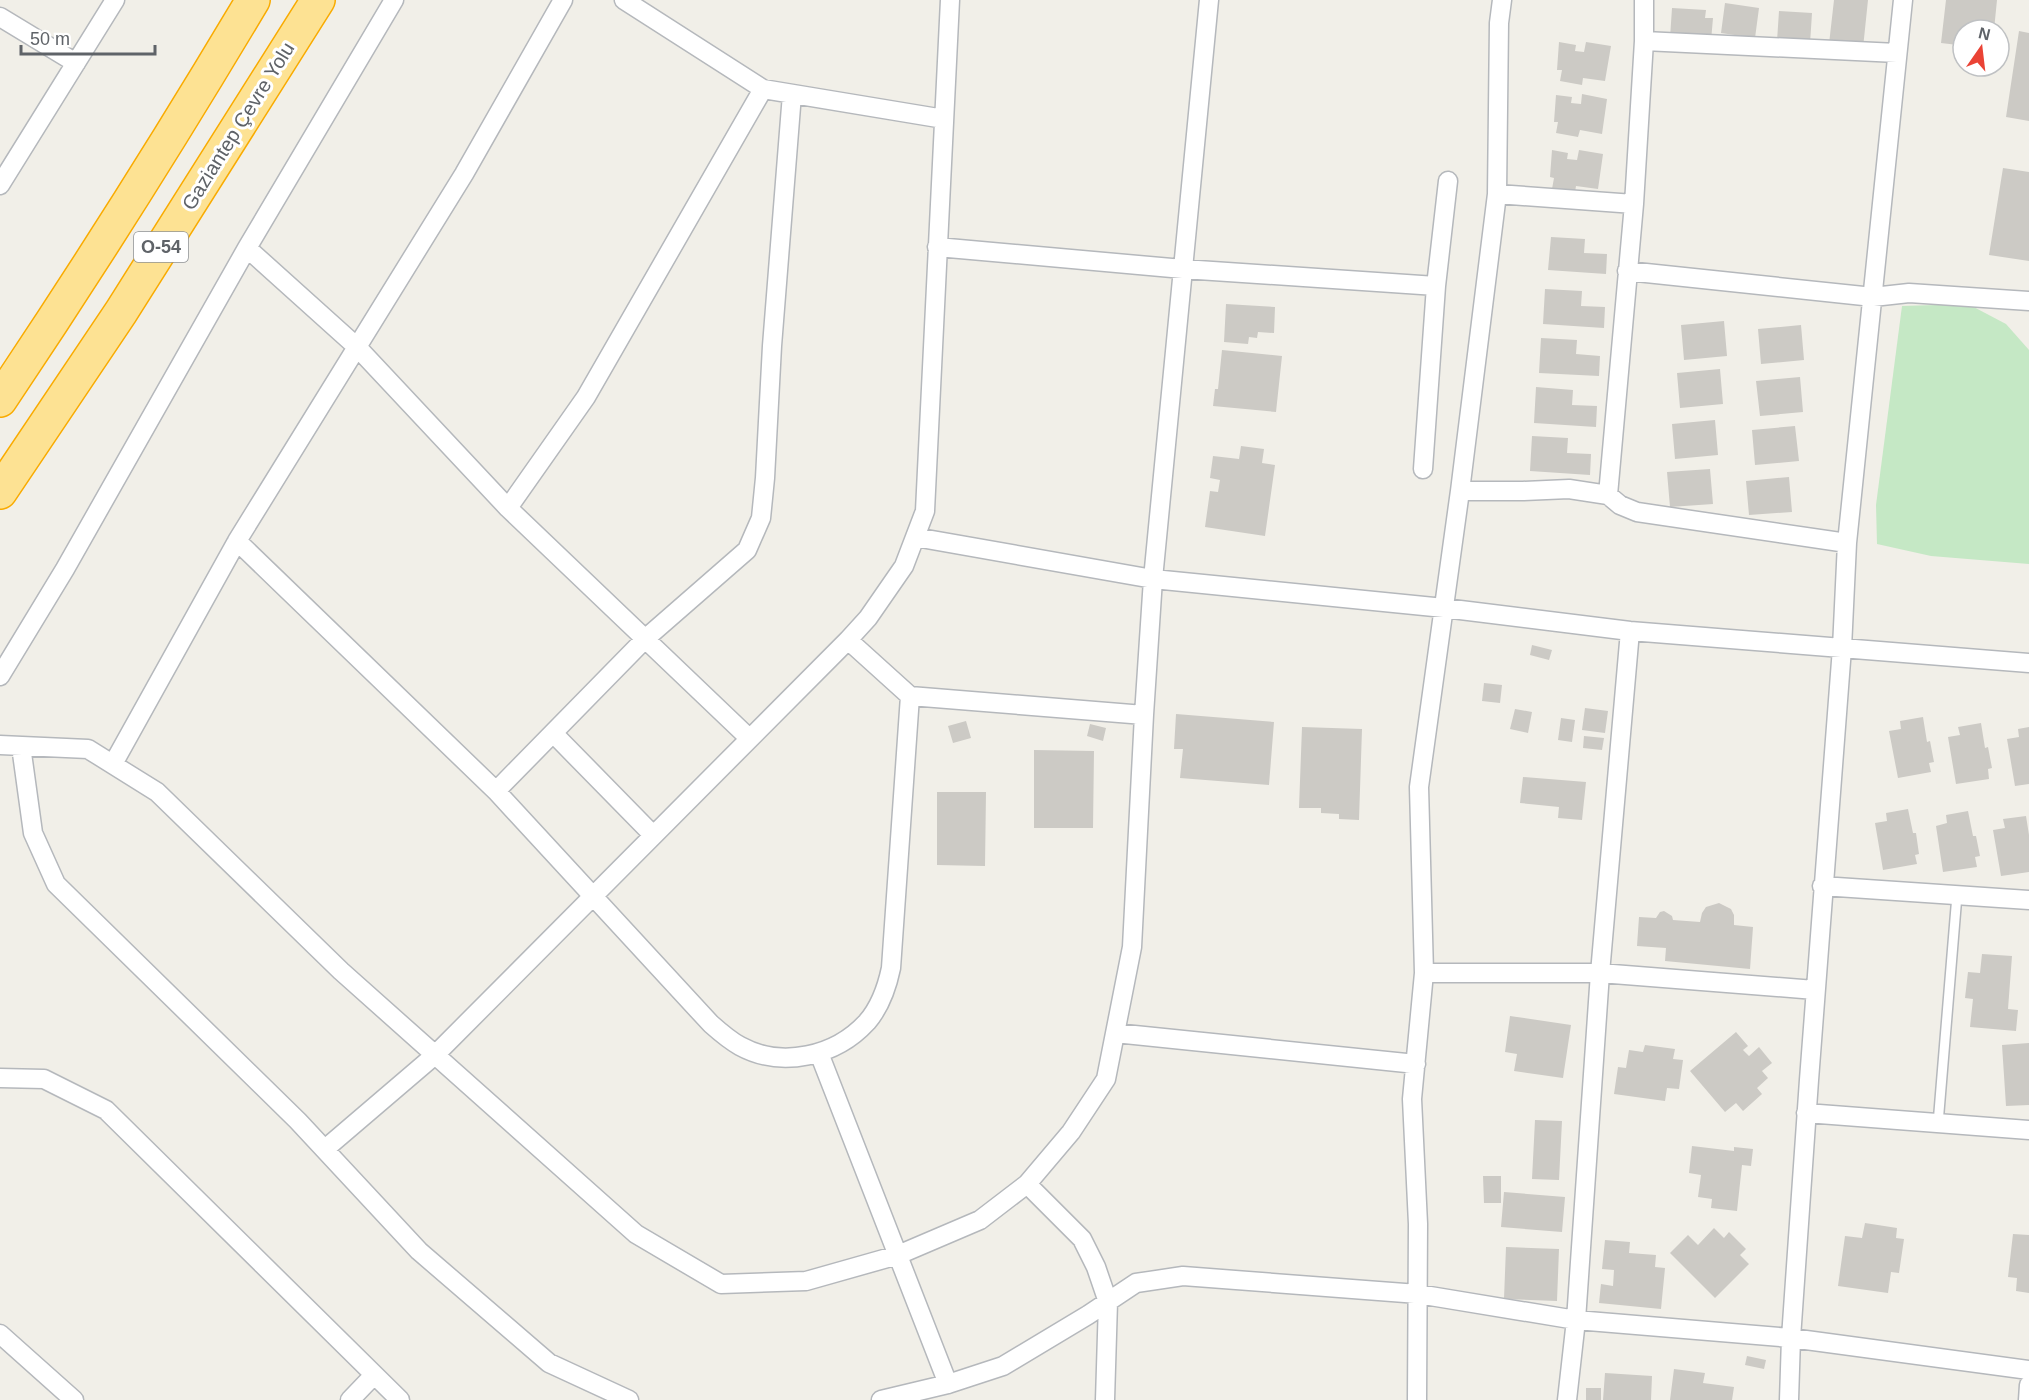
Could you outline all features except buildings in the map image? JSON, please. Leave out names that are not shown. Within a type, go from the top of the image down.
[{"type":"highway","name":"O-54","points":[[0,400],[84,275],[253,0]]},
{"type":"highway","name":"Gaziantep Çevre Yolu","points":[[0,492],[121,312],[318,0]]},
{"type":"street","points":[[0,185],[115,0]]},
{"type":"street","points":[[0,676],[65,569],[247,248],[394,0]]},
{"type":"street","points":[[113,764],[237,541],[464,174],[563,0]]},
{"type":"street","points":[[624,0],[763,89],[944,119]]},
{"type":"street","points":[[325,1149],[435,1055],[848,640],[868,618],[904,567],[925,511],[950,0]]},
{"type":"street","points":[[9,745],[88,749],[157,792],[340,970],[636,1234],[721,1284],[806,1281],[898,1255],[980,1220],[1027,1184],[1071,1132],[1106,1079],[1132,948],[1153,579],[1209,0]]},
{"type":"street","points":[[1417,1400],[1418,1224],[1412,1099],[1424,973],[1419,787],[1460,491],[1497,194],[1499,23],[1502,0]]},
{"type":"street","points":[[1608,495],[1634,204],[1644,41],[1644,0]]},
{"type":"street","points":[[1789,1400],[1806,1113],[1842,648],[1846,543],[1903,0]]},
{"type":"street","points":[[0,17],[76,63]]},
{"type":"street","points":[[1644,41],[1898,53]]},
{"type":"street","points":[[508,508],[586,397],[763,89]]},
{"type":"street","points":[[496,791],[645,639],[747,550],[761,518],[792,94]]},
{"type":"street","points":[[1423,469],[1436,286],[1448,182]]},
{"type":"street","points":[[1497,194],[1634,204]]},
{"type":"street","points":[[937,247],[1436,286]]},
{"type":"street","points":[[247,248],[357,347],[508,508],[749,738]]},
{"type":"street","points":[[1628,271],[1873,297],[1909,293],[2029,301]]},
{"type":"street","points":[[1460,491],[1569,489],[1608,495],[1620,505],[1637,512],[1846,543]]},
{"type":"street","points":[[915,537],[1153,579],[1444,608],[1630,631],[2029,663]]},
{"type":"street","points":[[237,541],[496,791],[711,1024],[726,1038],[761,1054],[799,1057],[835,1047],[868,1021],[879,1005],[887,986],[891,968],[910,696]]},
{"type":"street","points":[[1567,1400],[1576,1320],[1600,973],[1630,631]]},
{"type":"street","points":[[848,640],[910,696],[1144,715]]},
{"type":"street","points":[[0,727],[9,745],[33,833],[56,884],[298,1121],[419,1251],[549,1363],[629,1400]]},
{"type":"street","points":[[553,733],[653,835]]},
{"type":"street","points":[[1822,886],[2029,900]]},
{"type":"street","points":[[1424,973],[1600,973],[1815,990]]},
{"type":"street","points":[[1115,1033],[1416,1064]]},
{"type":"street","points":[[819,1053],[948,1384]]},
{"type":"street","points":[[0,1078],[44,1079],[106,1110],[400,1400]]},
{"type":"street","points":[[1806,1113],[2029,1130]]},
{"type":"street","points":[[1027,1184],[1082,1239],[1096,1267],[1107,1302],[1105,1400]]},
{"type":"street","points":[[881,1400],[948,1384],[1003,1366],[1136,1283],[1183,1276],[1418,1294],[1576,1320],[1791,1338],[2029,1370]]},
{"type":"street","points":[[0,1334],[74,1400]]},
{"type":"street","points":[[350,1400],[374,1375]]},
{"type":"street","points":[[2028,1400],[2029,1385]]},
{"type":"lane","points":[[1938,1124],[1957,895]]},
{"type":"green space","points":[[1968,304],[2006,324],[2029,350],[2029,564],[1931,556],[1877,544],[1876,505],[1902,306]]}]
